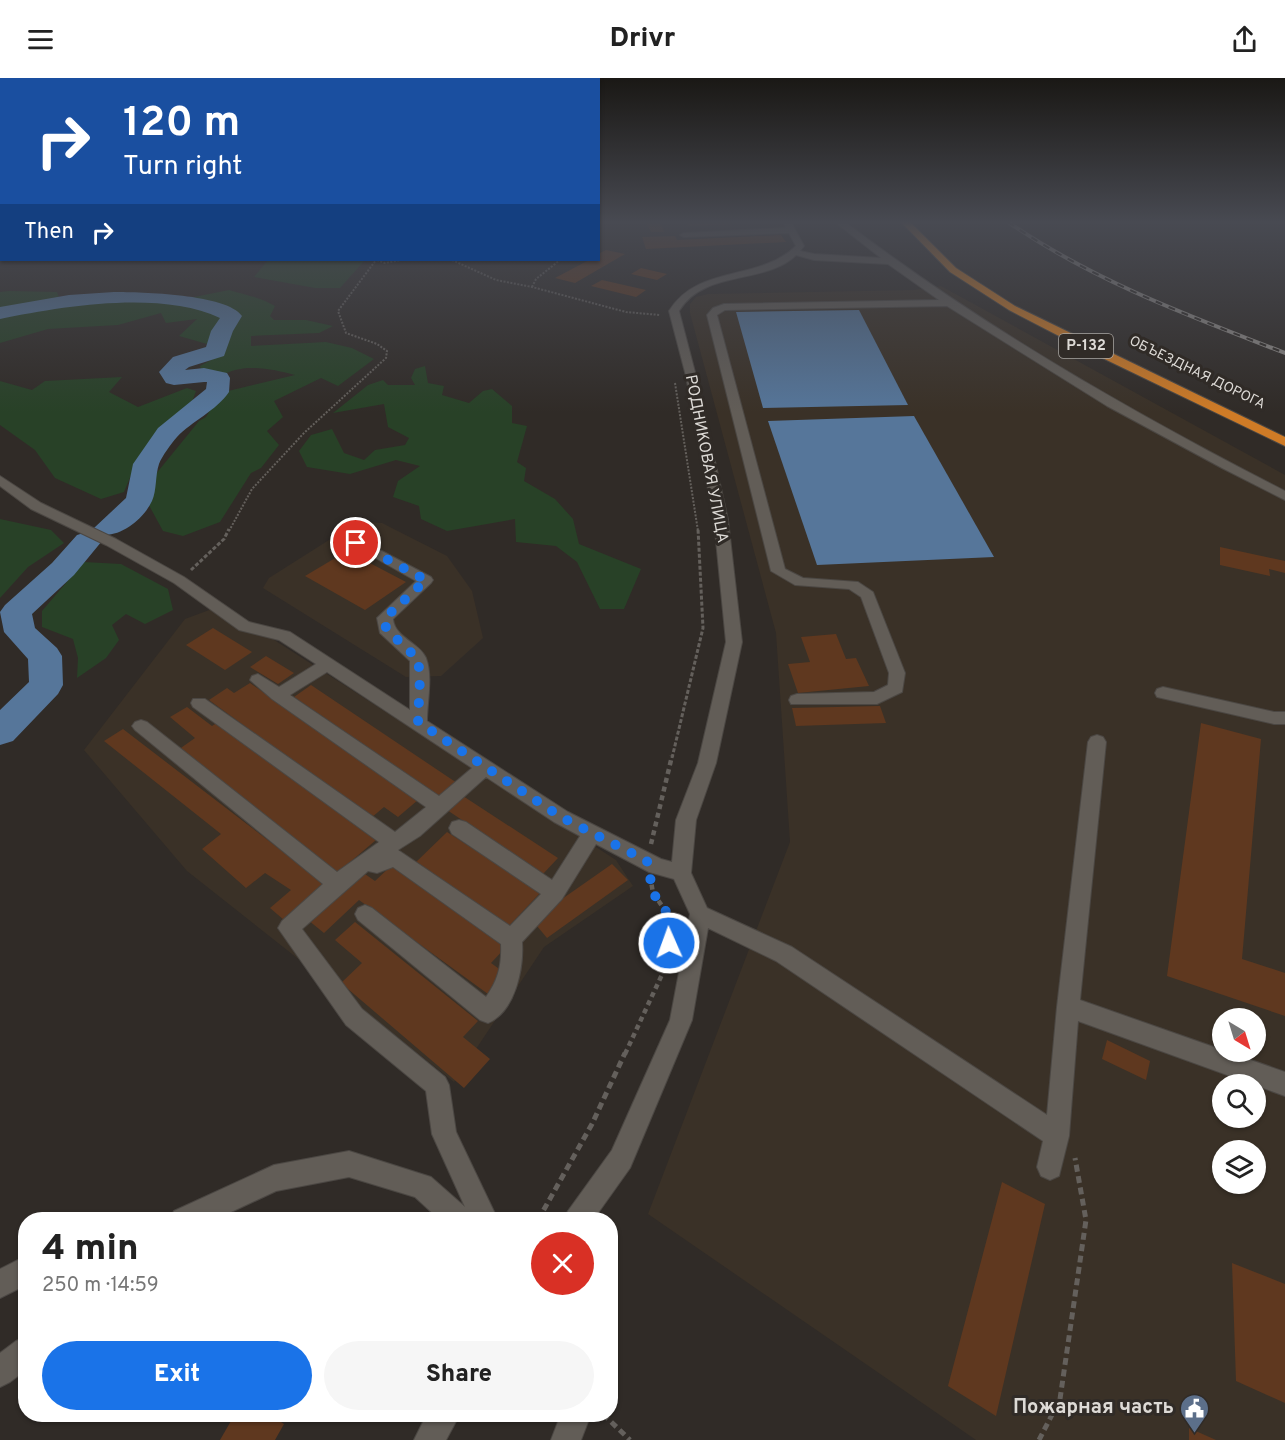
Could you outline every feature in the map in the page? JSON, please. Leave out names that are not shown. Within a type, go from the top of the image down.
[{"type":"highway","name":"ОБЪЕЗДНАЯ ДОРОГА","points":[[977,286],[1012,308],[1092,349],[1285,442]]},
{"type":"highway","name":"ОБЪЕЗДНАЯ ДОРОГА","points":[[994,286],[1026,305],[1285,433]]},
{"type":"street","points":[[675,316],[676,304],[693,290],[706,286]]},
{"type":"street","points":[[922,286],[1039,363],[1285,496]]},
{"type":"street","points":[[797,700],[877,698],[896,688],[897,673],[868,595],[853,585],[800,582],[778,571],[712,315],[716,310],[724,307],[946,303]]},
{"type":"street","name":"РОДНИКОВАЯ УЛИЦА","points":[[675,316],[721,520],[734,642],[707,763],[686,820],[681,873]]},
{"type":"street","points":[[0,480],[36,506],[111,542],[179,580],[244,626],[284,636],[561,817],[647,861],[681,873],[700,914],[681,1020],[621,1159],[583,1212]]},
{"type":"street","points":[[356,543],[426,580],[385,618],[386,629],[418,659],[420,677],[418,722]]},
{"type":"street","points":[[278,695],[328,664]]},
{"type":"street","points":[[258,680],[439,806]]},
{"type":"street","points":[[1163,693],[1274,718],[1285,717]]},
{"type":"street","points":[[199,703],[394,842]]},
{"type":"street","points":[[141,726],[337,884]]},
{"type":"street","points":[[1050,1167],[1057,1136],[1068,1007],[1097,742]]},
{"type":"street","points":[[481,1212],[444,1134],[437,1085],[354,1017],[289,928],[337,884],[394,842],[485,766]]},
{"type":"street","points":[[459,828],[555,893]]},
{"type":"street","points":[[365,914],[489,1012],[506,988],[513,962],[511,939],[555,893],[592,833]]},
{"type":"street","points":[[365,862],[376,866],[395,857],[511,939]]},
{"type":"street","points":[[700,914],[784,954],[1057,1136]]},
{"type":"street","points":[[1068,1007],[1285,1084]]},
{"type":"street","points":[[200,1212],[274,1178],[349,1164],[422,1186],[451,1212]]},
{"type":"street","points":[[0,1284],[18,1274]]},
{"type":"street","points":[[0,1372],[18,1357]]},
{"type":"street","points":[[429,1440],[440,1422]]},
{"type":"street","points":[[566,1440],[573,1422]]},
{"type":"path","points":[[179,580],[224,539],[252,489],[304,434],[386,358],[387,351],[377,344],[346,333],[338,311],[357,286]]},
{"type":"path","points":[[526,286],[626,312],[675,316]]},
{"type":"path","points":[[542,1212],[592,1124],[666,966],[672,920],[653,893],[647,861],[703,628],[698,520],[674,379]]},
{"type":"path","points":[[1039,1440],[1060,1399],[1086,1220],[1076,1160],[1057,1136]]},
{"type":"path","points":[[611,1422],[630,1440]]},
{"type":"shaded area","points":[[941,286],[1285,475],[1285,1440],[976,1440],[648,1214],[790,842],[776,633],[690,313],[690,304],[696,297],[708,294],[914,290]]},
{"type":"shaded area","points":[[369,522],[382,523],[447,556],[472,591],[483,638],[441,676],[406,677],[263,588],[269,578],[348,528]]},
{"type":"shaded area","points":[[212,609],[240,618],[616,860],[633,886],[544,947],[454,1082],[187,871],[84,750],[185,619]]},
{"type":"green space","points":[[301,286],[342,286],[340,288]]},
{"type":"green space","points":[[229,290],[258,298],[275,306],[270,316],[274,320],[306,320],[333,326],[319,333],[251,336],[251,346],[326,342],[352,348],[374,359],[338,386],[321,378],[274,401],[283,417],[267,431],[279,445],[261,468],[251,473],[220,522],[183,536],[163,531],[145,498],[155,475],[199,421],[206,417],[220,393],[295,375],[249,368],[216,376],[203,376],[200,366],[224,353],[238,318],[218,303],[191,300],[194,297]]},
{"type":"green space","points":[[0,292],[57,292],[60,300],[0,311]]},
{"type":"green space","points":[[91,296],[208,308],[227,317],[215,329],[207,344],[179,336],[197,319],[166,323],[161,313],[118,325],[48,329],[0,343],[0,315]]},
{"type":"green space","points":[[425,366],[428,383],[444,386],[442,395],[469,403],[483,391],[492,389],[512,406],[512,423],[527,426],[517,462],[526,468],[524,481],[555,499],[573,519],[579,544],[641,569],[624,609],[600,609],[577,562],[556,546],[516,542],[515,519],[447,531],[421,519],[419,506],[393,497],[398,481],[420,466],[396,460],[350,474],[307,467],[299,451],[311,435],[332,429],[344,453],[364,460],[375,450],[405,445],[409,438],[388,427],[384,404],[333,413],[368,385],[383,380],[388,385],[415,385],[411,378],[415,369]]},
{"type":"green space","points":[[122,377],[109,392],[138,407],[187,388],[196,391],[189,410],[169,424],[139,456],[124,492],[101,499],[55,478],[35,450],[0,425],[0,381],[32,390],[45,381]]},
{"type":"green space","points":[[0,519],[51,530],[64,543],[28,567],[0,598]]},
{"type":"green space","points":[[84,562],[121,564],[168,589],[173,610],[145,624],[126,614],[112,625],[119,640],[106,658],[77,678],[78,658],[73,639],[42,627],[42,611]]},
{"type":"water","points":[[859,310],[908,405],[763,408],[736,312]]},
{"type":"water","points":[[914,416],[994,557],[817,565],[768,421]]},
{"type":"building","points":[[591,286],[626,286],[646,290],[636,297]]},
{"type":"building","points":[[1220,547],[1285,561],[1285,573],[1269,569],[1270,576],[1220,565]]},
{"type":"building","points":[[347,551],[406,582],[365,610],[305,576]]},
{"type":"building","points":[[213,628],[252,652],[225,670],[186,645]]},
{"type":"building","points":[[836,634],[846,659],[856,658],[869,686],[798,693],[788,664],[810,662],[801,637]]},
{"type":"building","points":[[266,656],[294,673],[278,684],[250,667]]},
{"type":"building","points":[[250,683],[418,800],[398,817],[384,807],[371,818],[209,700],[227,688],[234,693]]},
{"type":"building","points":[[311,685],[457,783],[440,797],[294,697]]},
{"type":"building","points":[[880,706],[886,723],[796,726],[792,708]]},
{"type":"building","points":[[187,707],[212,726],[218,722],[376,840],[336,874],[178,750],[195,738],[170,717]]},
{"type":"building","points":[[1201,723],[1261,739],[1242,959],[1285,973],[1285,1016],[1167,976]]},
{"type":"building","points":[[123,729],[325,884],[284,920],[270,908],[291,890],[265,873],[246,888],[202,849],[221,834],[104,741]]},
{"type":"building","points":[[463,796],[558,858],[543,874],[447,810]]},
{"type":"building","points":[[447,832],[541,892],[508,927],[414,864]]},
{"type":"building","points":[[612,864],[628,880],[547,938],[532,920]]},
{"type":"building","points":[[391,866],[506,947],[491,963],[506,974],[488,994],[359,900],[324,933],[308,920],[362,872],[375,881]]},
{"type":"building","points":[[355,922],[478,1021],[463,1037],[490,1059],[464,1088],[341,983],[362,963],[335,940]]},
{"type":"building","points":[[1107,1040],[1150,1061],[1146,1080],[1102,1059]]},
{"type":"building","points":[[1002,1182],[1045,1204],[996,1416],[948,1386]]},
{"type":"building","points":[[1232,1263],[1285,1284],[1285,1403],[1236,1381]]},
{"type":"building","points":[[230,1422],[281,1422],[284,1424],[275,1440],[220,1440]]},
{"type":"building","name":"Пожарная часть","points":[[1189,1428],[1216,1440],[1189,1440]]},
{"type":"waterway","points":[[0,313],[69,301],[137,298],[197,304],[215,308],[232,316],[222,331],[216,351],[181,362],[170,372],[174,378],[204,375],[219,378],[217,392],[167,433],[146,464],[139,500],[124,517],[108,528]]},
{"type":"waterway","points":[[0,732],[46,685],[45,656],[20,632],[16,612],[63,569],[87,541]]},
{"type":"railway","points":[[1120,286],[1285,353]]},
{"type":"place","name":"Пожарная часть","points":[[1195,1434]]},
{"type":"route","points":[[356,543],[426,580],[385,618],[386,629],[418,659],[420,677],[418,722],[561,817],[647,861],[653,893],[672,920],[669,943]]}]
